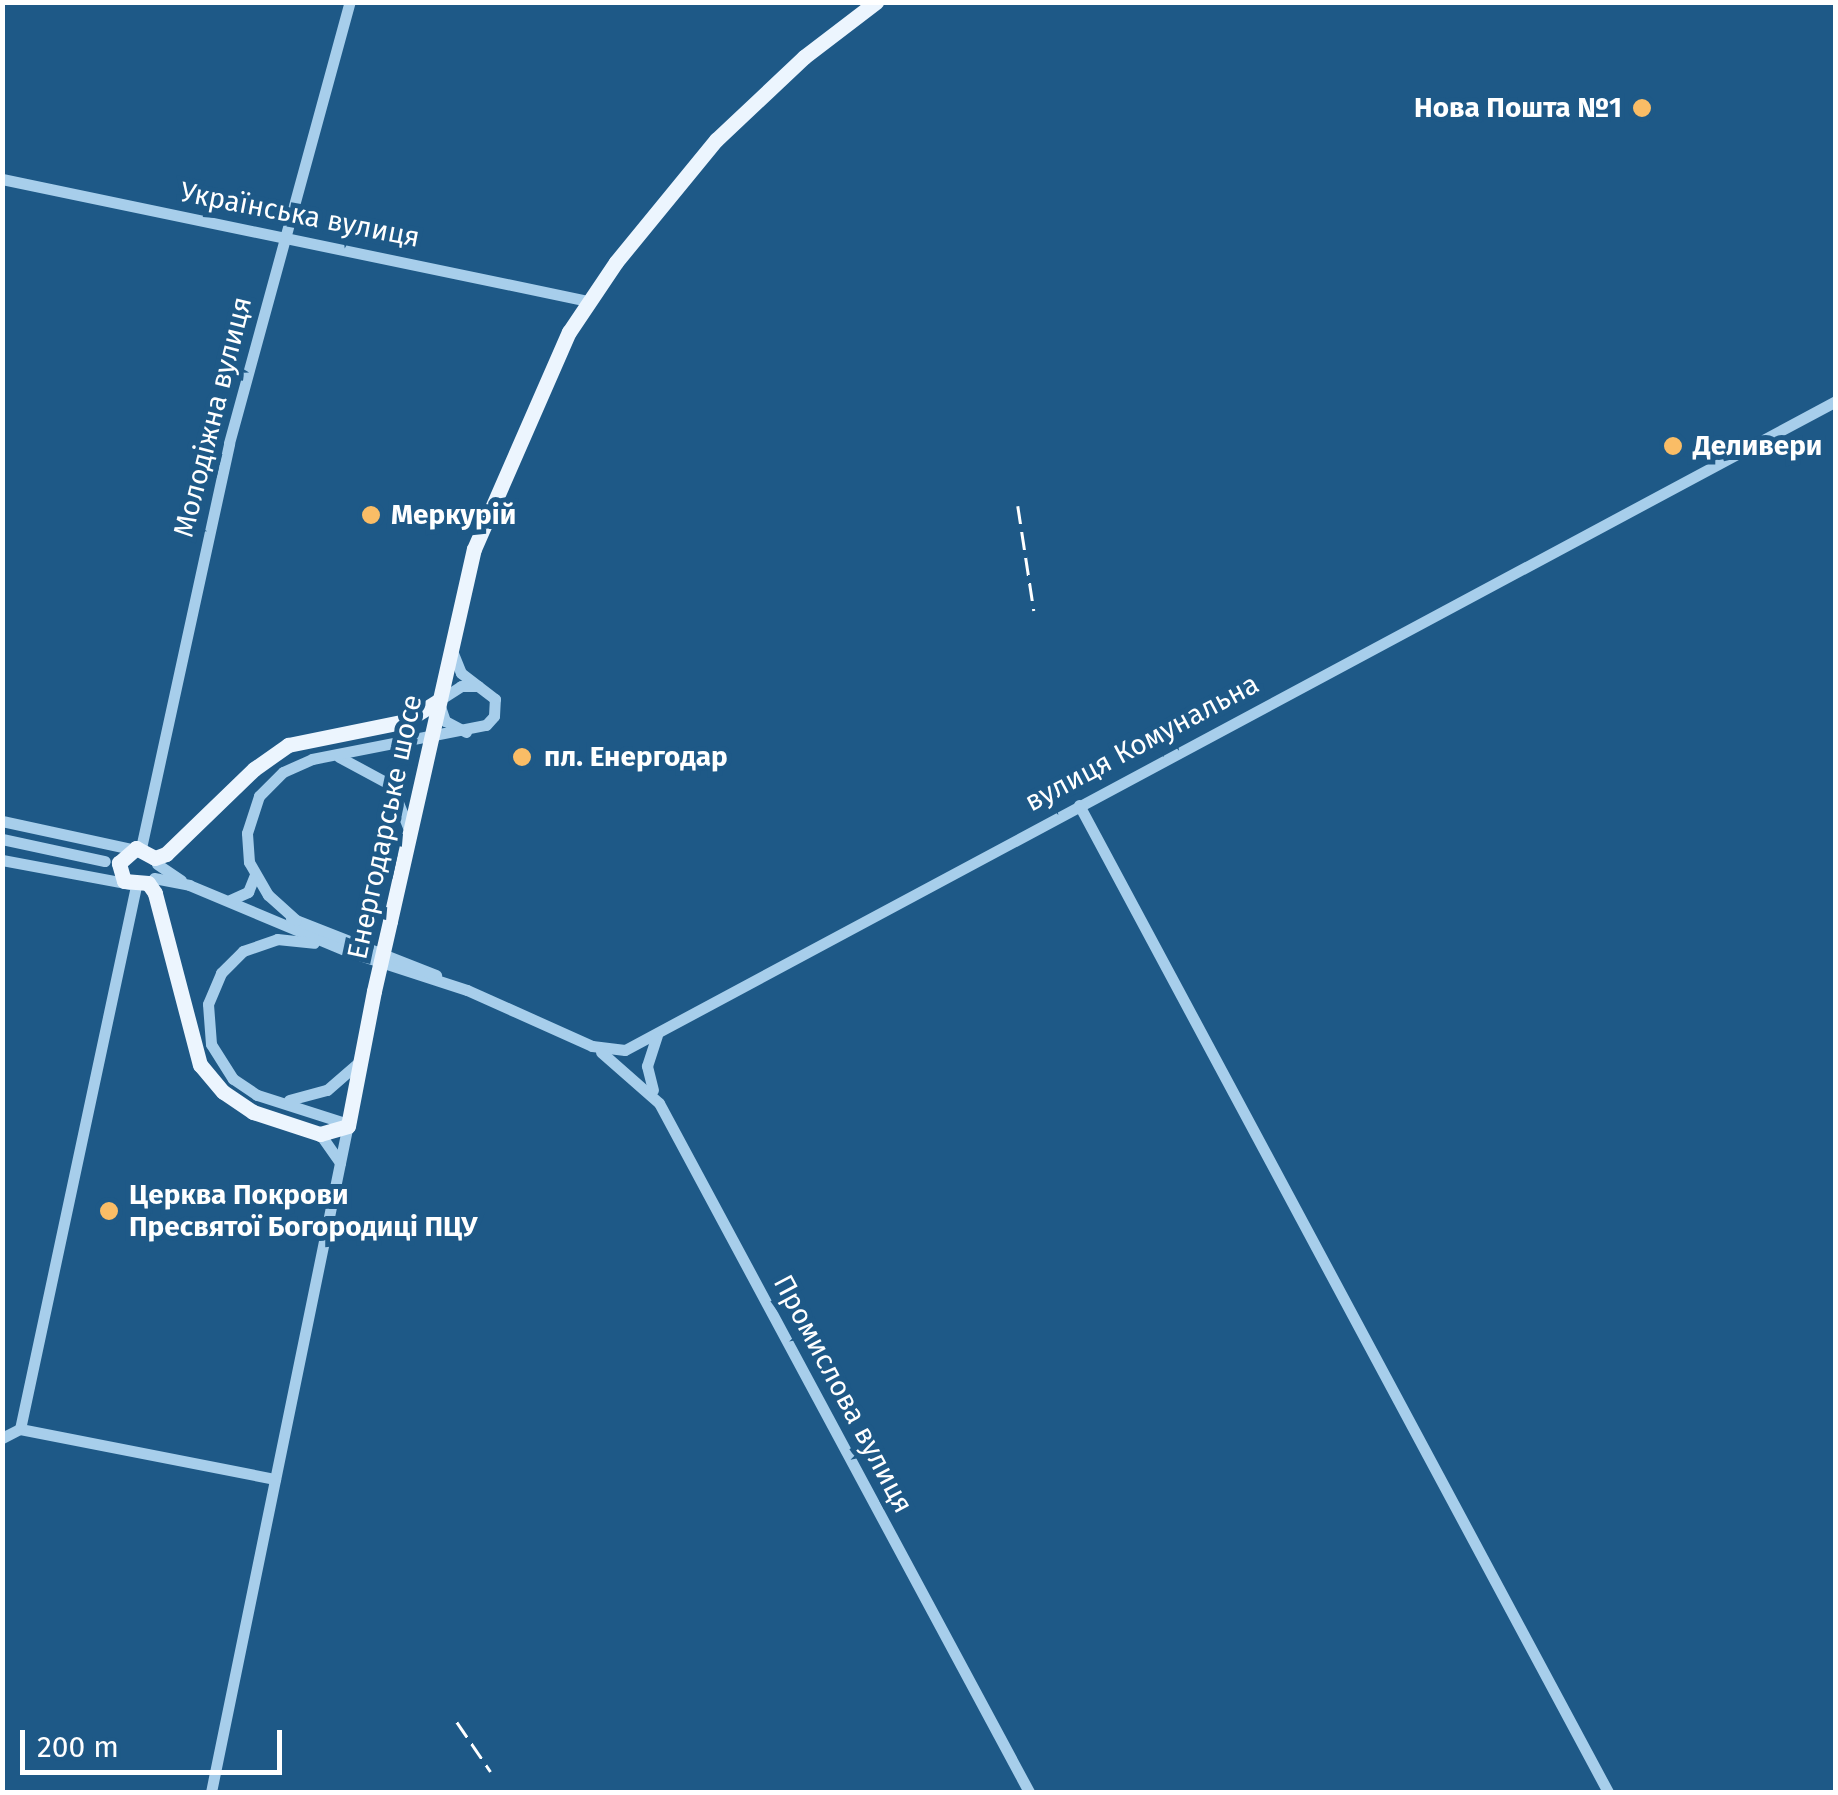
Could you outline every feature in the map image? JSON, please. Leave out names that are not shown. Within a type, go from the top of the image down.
[{"type":"main road","name":"Енергодарське шосе","points":[[348,1126],[450,642],[497,490],[588,302],[716,140],[804,57],[876,2]]},
{"type":"main road","points":[[348,1126],[313,1132],[242,1106],[207,1076],[190,1040],[142,883],[119,863],[146,855],[282,748],[399,722],[438,701]]},
{"type":"street","name":"Молодіжна вулиця","points":[[142,883],[225,461],[350,2]]},
{"type":"street","name":"Українська вулиця","points":[[2,180],[588,302]]},
{"type":"street","name":"вулиця Комунальна","points":[[467,990],[584,1043],[625,1050],[1836,401]]},
{"type":"street","points":[[230,900],[248,892],[254,875],[246,833],[259,796],[283,772],[325,757],[429,741],[486,725],[496,711],[492,694],[457,668],[450,642]]},
{"type":"street","points":[[466,732],[445,721],[438,701],[461,686],[480,686]]},
{"type":"street","points":[[399,722],[400,744]]},
{"type":"street","points":[[325,757],[353,760],[385,779],[404,806],[408,832]]},
{"type":"street","points":[[1078,805],[1608,1792]]},
{"type":"street","points":[[2,821],[146,855],[188,885],[296,920],[467,990]]},
{"type":"street","points":[[2,840],[105,861]]},
{"type":"street","points":[[2,860],[142,883],[188,885]]},
{"type":"street","points":[[254,875],[296,920]]},
{"type":"street","points":[[20,1428],[142,883]]},
{"type":"street","points":[[230,900],[347,951]]},
{"type":"street","points":[[348,1126],[314,1109],[274,1100],[240,1085],[214,1054],[207,1015],[215,984],[236,956],[268,941],[298,939],[467,990]]},
{"type":"street","points":[[658,1102],[647,1066],[660,1031]]},
{"type":"street","name":"Промислова вулиця","points":[[584,1043],[619,1064],[658,1102],[1030,1792]]},
{"type":"street","points":[[274,1100],[327,1090],[361,1060]]},
{"type":"street","points":[[314,1109],[313,1132],[340,1164]]},
{"type":"street","name":"Енергодарське шосе","points":[[211,1792],[348,1126]]},
{"type":"street","points":[[2,1438],[20,1428],[275,1480]]},
{"type":"railway","points":[[1018,506],[1034,611]]},
{"type":"railway","points":[[457,1722],[491,1772]]},
{"type":"place","name":"Нова Пошта №1","points":[[1642,108]]},
{"type":"place","name":"Деливери","points":[[1673,446]]},
{"type":"place","name":"Меркурій","points":[[371,515]]},
{"type":"place","name":"пл. Енергодар","points":[[522,757]]},
{"type":"place","name":"Церква Покрови Пресвятої Богородиці ПЦУ","points":[[109,1211]]}]
